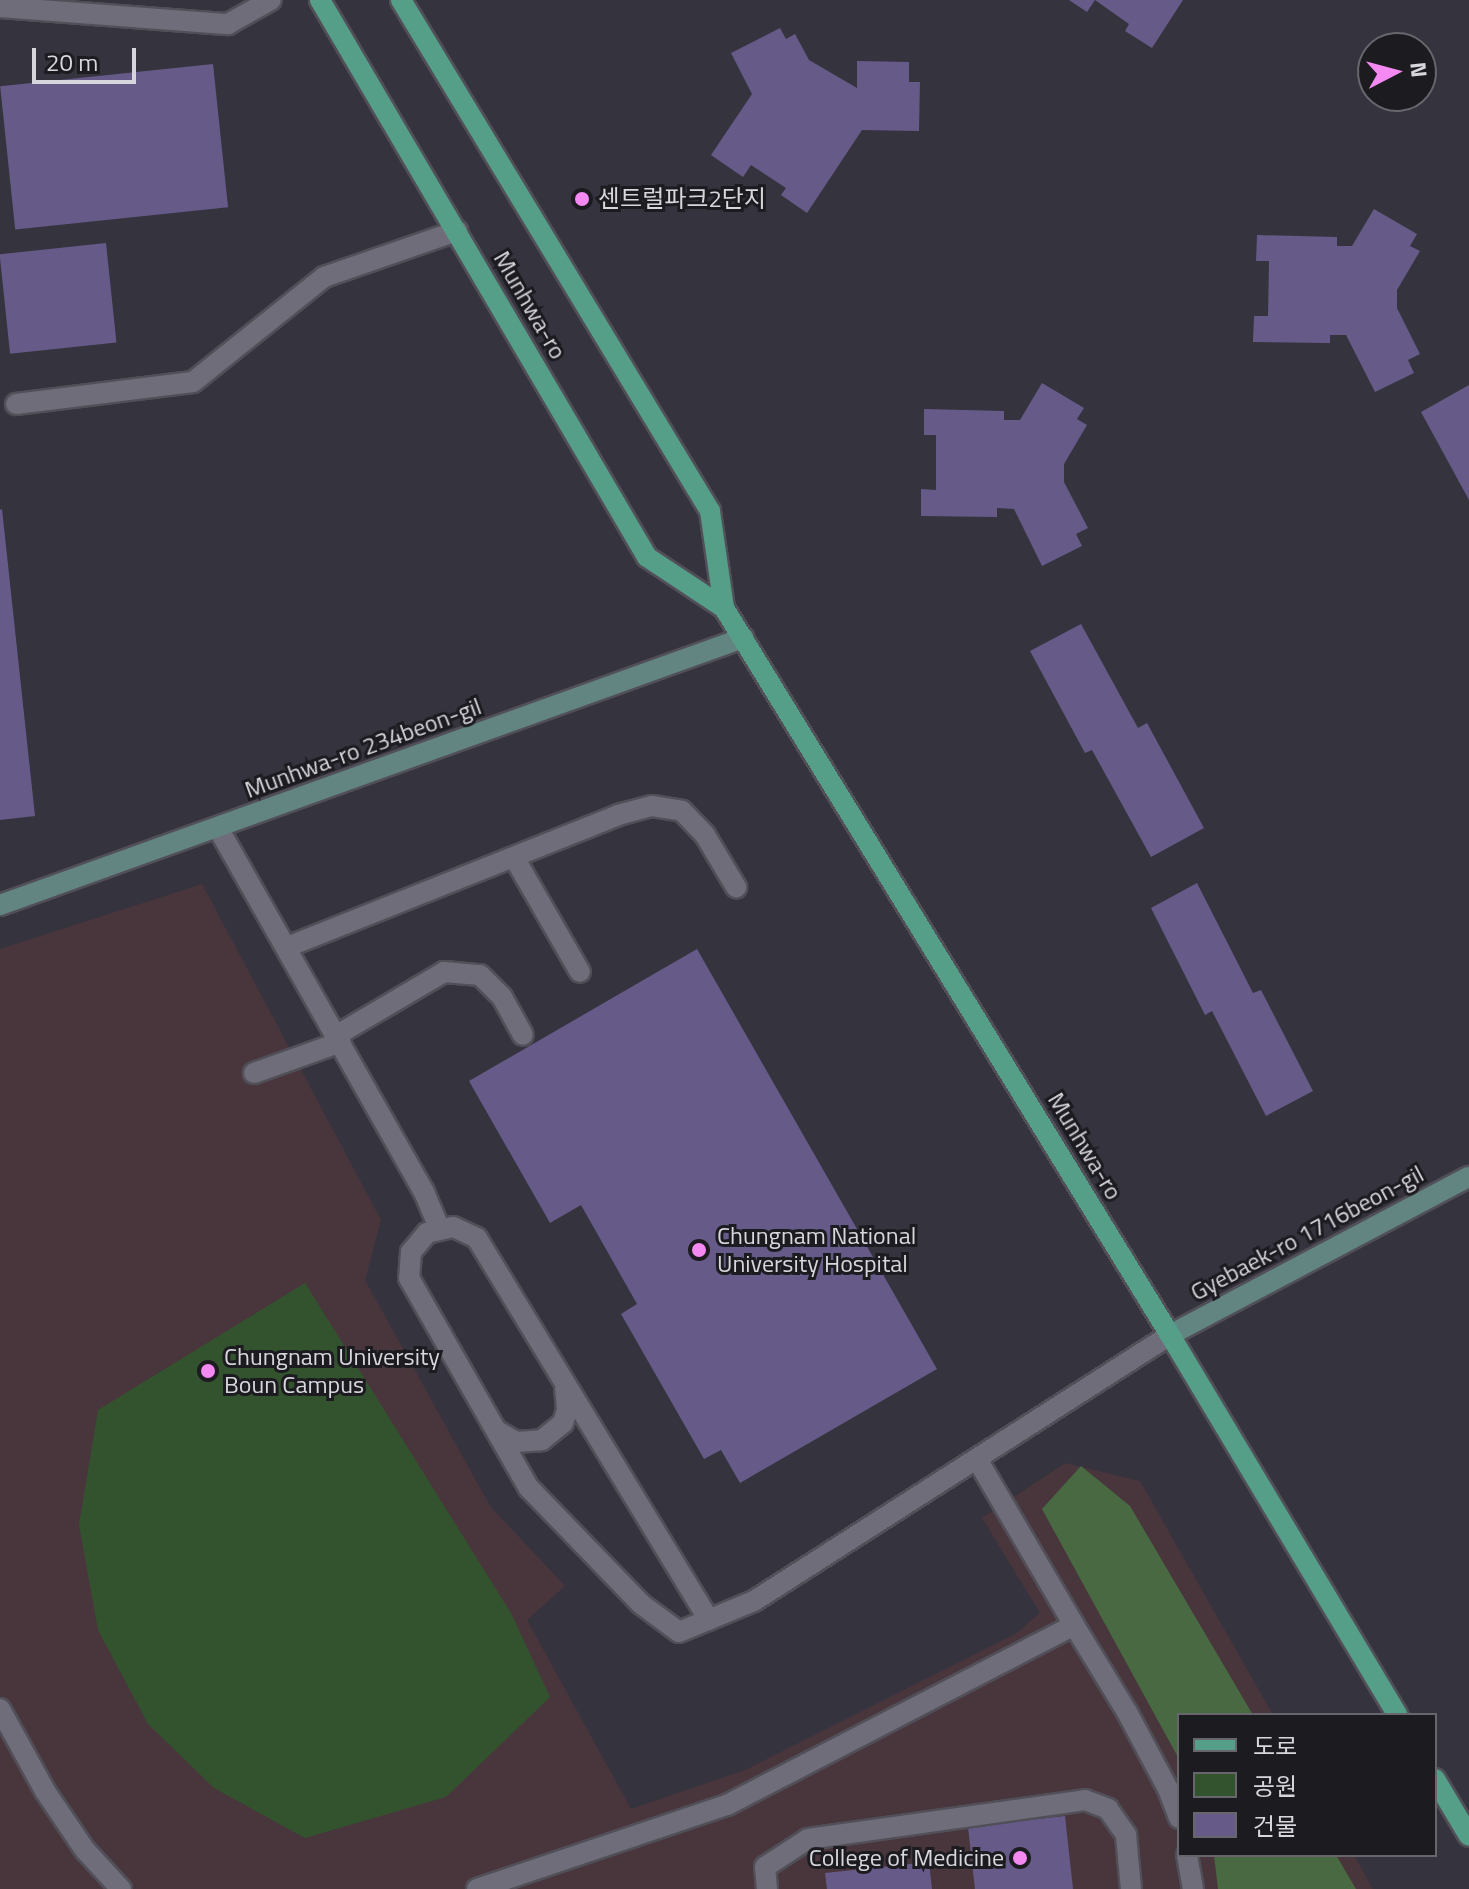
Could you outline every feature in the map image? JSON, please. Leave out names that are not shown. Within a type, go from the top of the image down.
[{"type":"main road","name":"Munhwa-ro","points":[[320,0],[647,557],[724,608],[1170,1335],[1396,1713]]},
{"type":"main road","name":"Munhwa-ro","points":[[401,0],[710,511],[724,608]]},
{"type":"main road","name":"Munhwa-ro 234beon-gil","points":[[0,905],[743,638]]},
{"type":"main road","name":"Gyebaek-ro 1716beon-gil","points":[[1170,1335],[1469,1177]]},
{"type":"main road","points":[[1437,1782],[1469,1836]]},
{"type":"street","points":[[0,7],[228,24],[271,0]]},
{"type":"street","points":[[16,404],[193,382],[324,277],[457,231]]},
{"type":"street","points":[[287,947],[515,859],[618,815],[652,806],[682,811],[705,835],[736,887]]},
{"type":"street","points":[[218,828],[339,1038],[424,1192],[439,1228]]},
{"type":"street","points":[[515,859],[580,972]]},
{"type":"street","points":[[254,1073],[339,1038],[444,972],[480,975],[502,997],[523,1035]]},
{"type":"street","points":[[709,1620],[477,1238],[453,1227],[439,1228],[417,1241],[411,1252],[409,1278],[529,1488],[641,1604],[679,1632],[709,1620],[754,1601],[1170,1335]]},
{"type":"street","points":[[495,1428],[516,1442],[530,1443],[554,1433],[567,1410],[564,1382]]},
{"type":"street","points":[[977,1459],[1127,1712],[1168,1789],[1177,1813]]},
{"type":"street","points":[[477,1889],[727,1805],[1074,1625]]},
{"type":"street","points":[[0,1709],[45,1791],[85,1850],[121,1889]]},
{"type":"street","points":[[767,1889],[765,1867],[808,1839],[1085,1800],[1108,1809],[1126,1835],[1131,1889]]},
{"type":"street","points":[[1187,1857],[1193,1889]]},
{"type":"shaded area","name":"Chungnam University Boun Campus","points":[[202,884],[381,1220],[365,1280],[490,1506],[565,1586],[527,1620],[631,1809],[745,1770],[1015,1634],[1040,1613],[982,1518],[1065,1463],[1140,1481],[1272,1713],[1177,1713],[1177,1857],[1355,1857],[1373,1889],[0,1889],[0,949]]},
{"type":"green space","points":[[305,1283],[511,1613],[550,1697],[446,1797],[305,1838],[214,1788],[148,1724],[98,1630],[79,1525],[98,1410]]},
{"type":"green space","points":[[1081,1466],[1130,1506],[1252,1713],[1177,1713],[1177,1755],[1042,1509]]},
{"type":"green space","points":[[1214,1857],[1337,1857],[1356,1889],[1218,1889]]},
{"type":"building","points":[[1069,0],[1095,0],[1087,12]]},
{"type":"building","points":[[1095,0],[1183,0],[1152,48],[1125,31],[1129,24]]},
{"type":"building","points":[[780,28],[786,39],[795,34],[809,60],[857,88],[857,61],[909,62],[909,82],[920,82],[919,131],[862,130],[807,213],[781,195],[786,188],[751,165],[743,177],[711,155],[752,94],[731,53]]},
{"type":"building","points":[[213,64],[228,207],[15,230],[0,86]]},
{"type":"building","points":[[1374,209],[1417,234],[1410,246],[1420,251],[1397,290],[1397,308],[1420,354],[1408,360],[1414,373],[1375,392],[1346,335],[1330,335],[1330,343],[1253,342],[1254,316],[1268,316],[1269,261],[1256,261],[1257,235],[1337,237],[1337,246],[1352,246]]},
{"type":"building","points":[[106,243],[116,342],[10,354],[0,254]]},
{"type":"building","points":[[1042,383],[1084,408],[1077,419],[1087,425],[1064,464],[1064,482],[1088,528],[1076,534],[1082,546],[1042,566],[1014,509],[997,508],[997,517],[921,516],[921,489],[936,490],[936,435],[924,435],[924,409],[1004,411],[1004,420],[1020,420]]},
{"type":"building","points":[[1469,385],[1469,500],[1421,412]]},
{"type":"building","points":[[0,510],[35,816],[0,820]]},
{"type":"building","points":[[1081,624],[1138,728],[1147,723],[1204,828],[1151,857],[1092,750],[1085,753],[1030,651]]},
{"type":"building","points":[[1197,883],[1253,993],[1261,990],[1313,1091],[1266,1116],[1212,1011],[1205,1015],[1151,908]]},
{"type":"building","points":[[697,949],[937,1369],[740,1483],[721,1450],[704,1459],[621,1314],[637,1304],[581,1205],[550,1223],[469,1081]]},
{"type":"building","name":"College of Medicine","points":[[1065,1816],[1073,1889],[975,1889],[968,1827]]},
{"type":"building","name":"College of Medicine","points":[[929,1862],[932,1889],[827,1889],[825,1873]]},
{"type":"place","name":"센트럴파크2단지","points":[[582,199]]},
{"type":"place","name":"Chungnam National University Hospital","points":[[699,1250]]},
{"type":"place","name":"Chungnam University Boun Campus","points":[[208,1371]]},
{"type":"place","name":"College of Medicine","points":[[1020,1858]]}]
